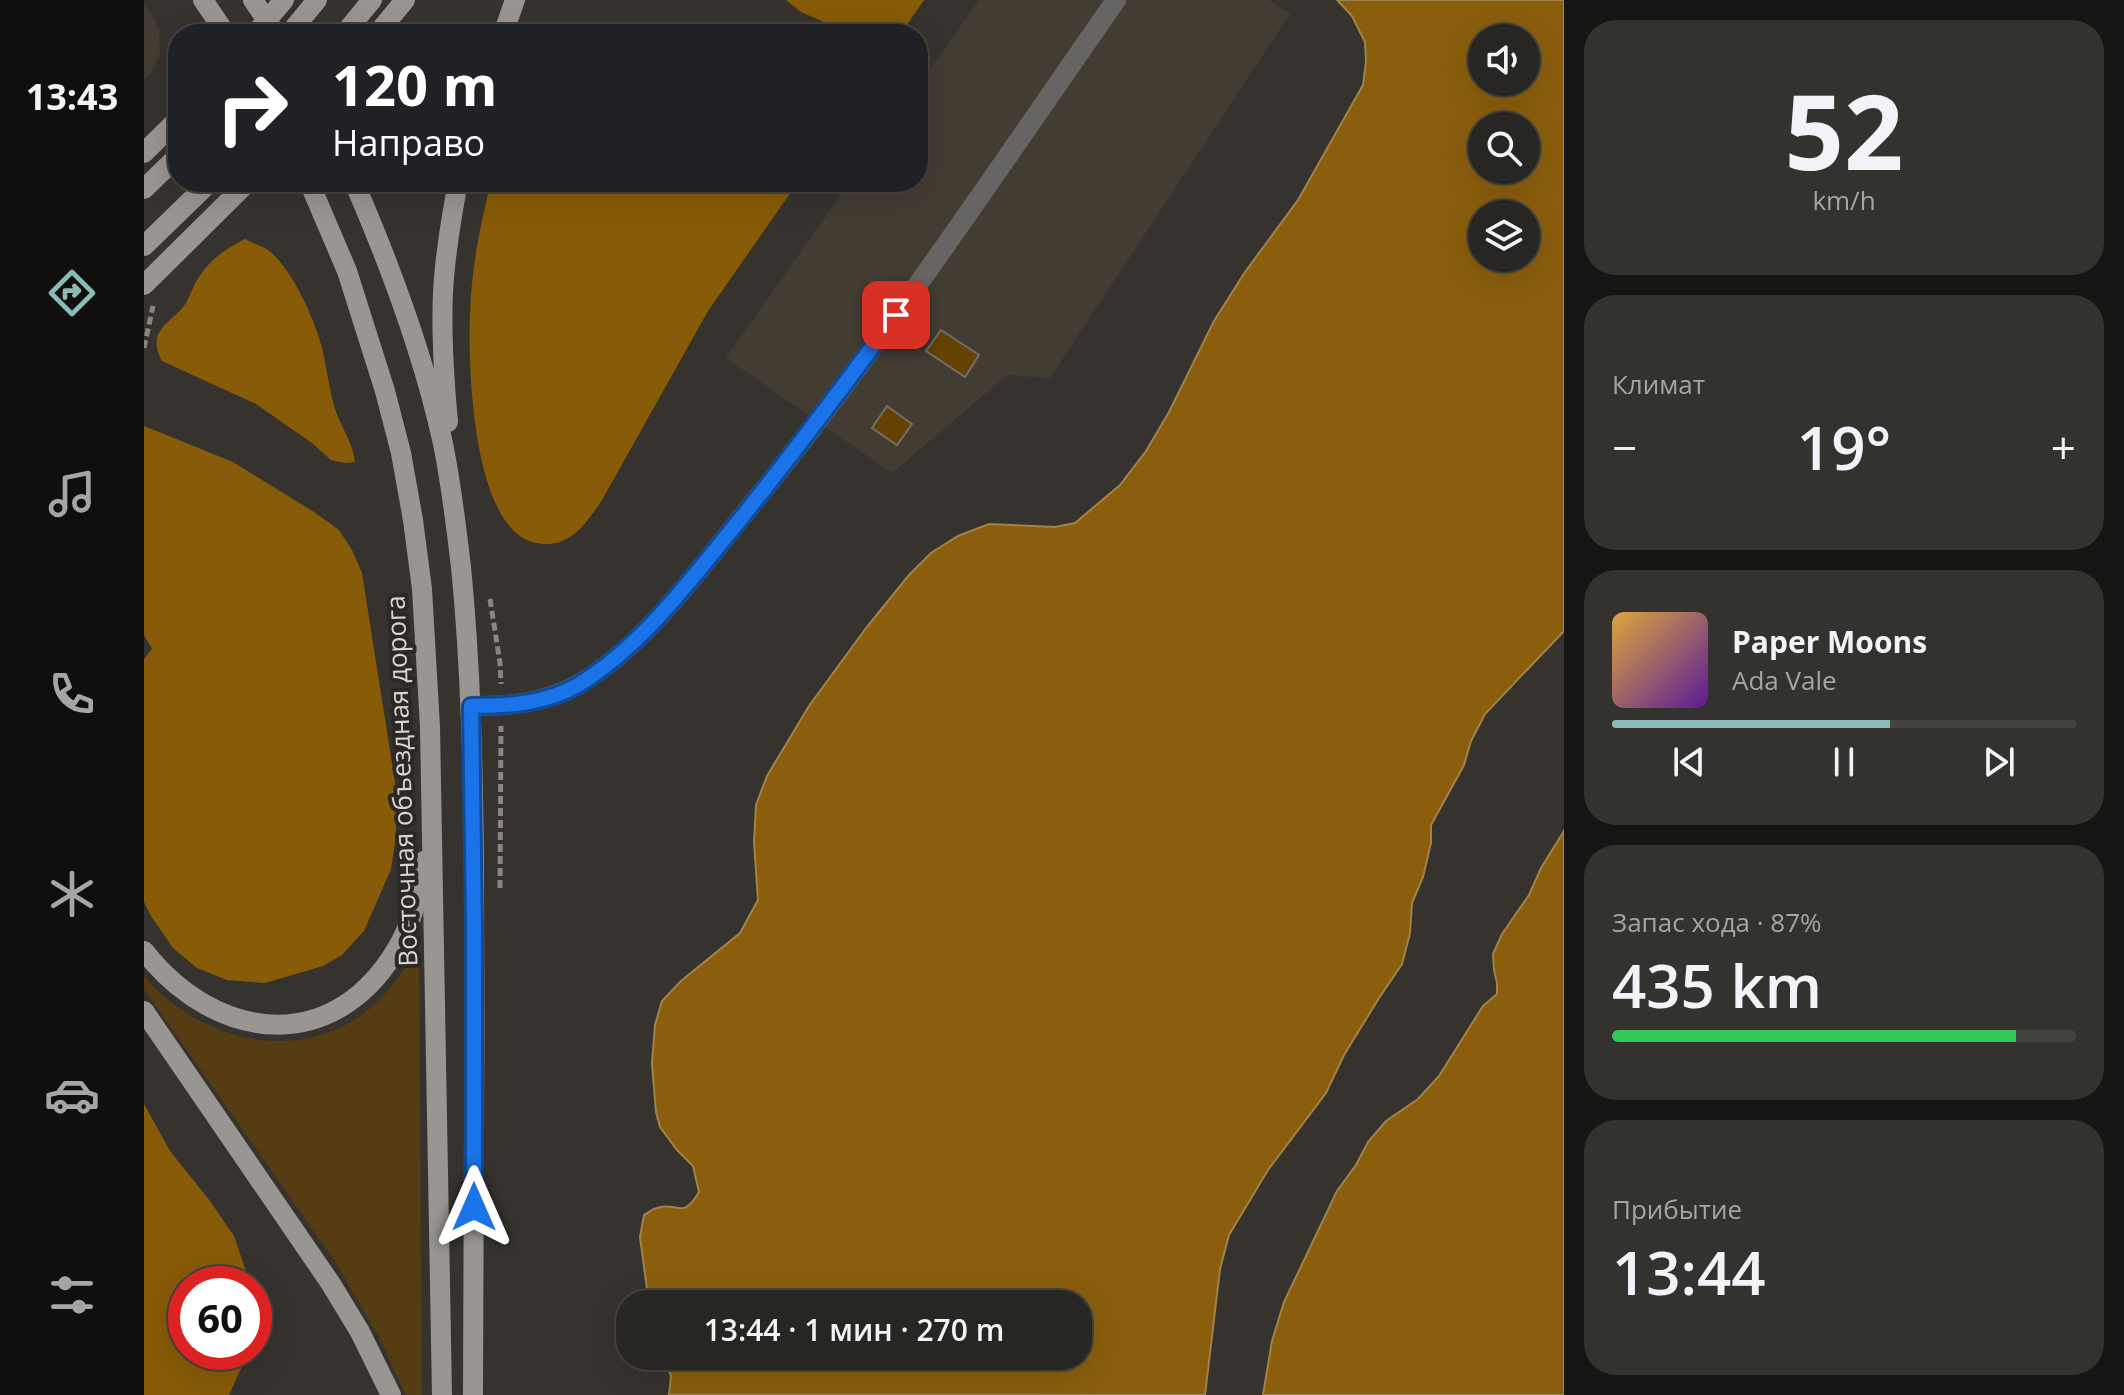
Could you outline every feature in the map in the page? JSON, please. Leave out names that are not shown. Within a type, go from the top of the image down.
[{"type":"main road","points":[[203,0],[219,24]]},
{"type":"main road","points":[[253,0],[269,24]]},
{"type":"main road","points":[[264,24],[284,0]]},
{"type":"main road","points":[[352,24],[372,0]]},
{"type":"main road","points":[[385,24],[405,0]]},
{"type":"main road","points":[[507,24],[515,0]]},
{"type":"main road","points":[[297,24],[311,7]]},
{"type":"main road","points":[[144,153],[168,129]]},
{"type":"main road","points":[[144,189],[168,166]]},
{"type":"main road","points":[[144,246],[200,192]]},
{"type":"main road","points":[[144,285],[238,192]]},
{"type":"main road","name":"Восточная объездная дорога","points":[[313,192],[347,271],[401,453],[422,589],[430,727],[442,1395]]},
{"type":"main road","points":[[358,192],[384,253],[427,377],[455,514]]},
{"type":"main road","points":[[456,192],[449,231],[443,304],[446,401],[471,706],[474,908],[473,1395]]},
{"type":"main road","points":[[144,951],[189,995],[232,1018],[261,1025],[280,1025],[326,1016],[365,990],[401,943],[421,883],[432,813]]},
{"type":"main road","points":[[144,1011],[331,1284],[366,1343],[391,1395]]},
{"type":"lane","points":[[471,706],[535,702],[577,685],[636,639],[663,612],[828,407],[913,292],[1116,0]]},
{"type":"shaded area","points":[[786,0],[924,0],[907,24],[828,24],[801,12]]},
{"type":"shaded area","points":[[979,0],[1269,0],[1290,14],[1050,378],[1007,375],[892,473],[726,358],[843,192],[928,192],[928,72]]},
{"type":"shaded area","points":[[1337,0],[1564,0],[1564,631],[1485,714],[1471,741],[1464,765],[1431,825],[1431,843],[1423,877],[1412,903],[1410,933],[1402,964],[1344,1055],[1326,1093],[1268,1170],[1229,1235],[1220,1269],[1205,1395],[669,1395],[669,1370],[1092,1370],[1092,1290],[647,1290],[640,1237],[644,1215],[664,1206],[684,1208],[699,1192],[693,1166],[660,1127],[656,1112],[652,1063],[655,1025],[662,1001],[681,981],[740,933],[758,900],[754,842],[756,805],[767,776],[809,706],[909,575],[931,553],[958,536],[989,524],[1055,527],[1075,523],[1120,485],[1146,451],[1214,321],[1245,272],[1298,200],[1363,85],[1365,42],[1352,16]]},
{"type":"shaded area","points":[[144,3],[159,30],[160,54],[155,67],[144,80]]},
{"type":"shaded area","points":[[489,192],[791,192],[708,311],[602,500],[583,526],[558,543],[536,543],[515,532],[498,509],[486,479],[478,443],[470,370],[471,298]]},
{"type":"shaded area","points":[[245,239],[277,258],[308,309],[319,336],[335,409],[355,462],[331,460],[256,404],[162,361],[157,341],[162,328],[186,303],[207,266]]},
{"type":"shaded area","points":[[144,426],[233,462],[314,512],[339,530],[362,573],[396,789],[396,836],[391,869],[364,931],[342,955],[323,966],[265,983],[227,980],[197,968],[173,948],[144,902],[144,659],[152,649],[144,635]]},
{"type":"shaded area","points":[[1564,831],[1564,1395],[1263,1395],[1272,1341],[1284,1302],[1337,1191],[1368,1142],[1386,1121],[1418,1099],[1439,1076],[1483,1006],[1497,994],[1493,954]]},
{"type":"shaded area","points":[[408,964],[419,968],[422,1395],[406,1395],[378,1335],[334,1260],[144,989],[144,976],[166,998],[191,1016],[247,1038],[277,1041],[307,1038],[336,1030],[363,1014],[382,997]]},
{"type":"shaded area","points":[[144,1104],[170,1151],[234,1236],[244,1266],[168,1266],[168,1370],[240,1370],[229,1395],[144,1395]]},
{"type":"building","points":[[941,330],[979,355],[965,377],[926,351]]},
{"type":"building","points":[[887,406],[912,424],[897,445],[872,428]]},
{"type":"route","points":[[474,1207],[471,706],[535,702],[556,695],[606,665],[636,639],[663,612],[763,491],[896,315]]}]
